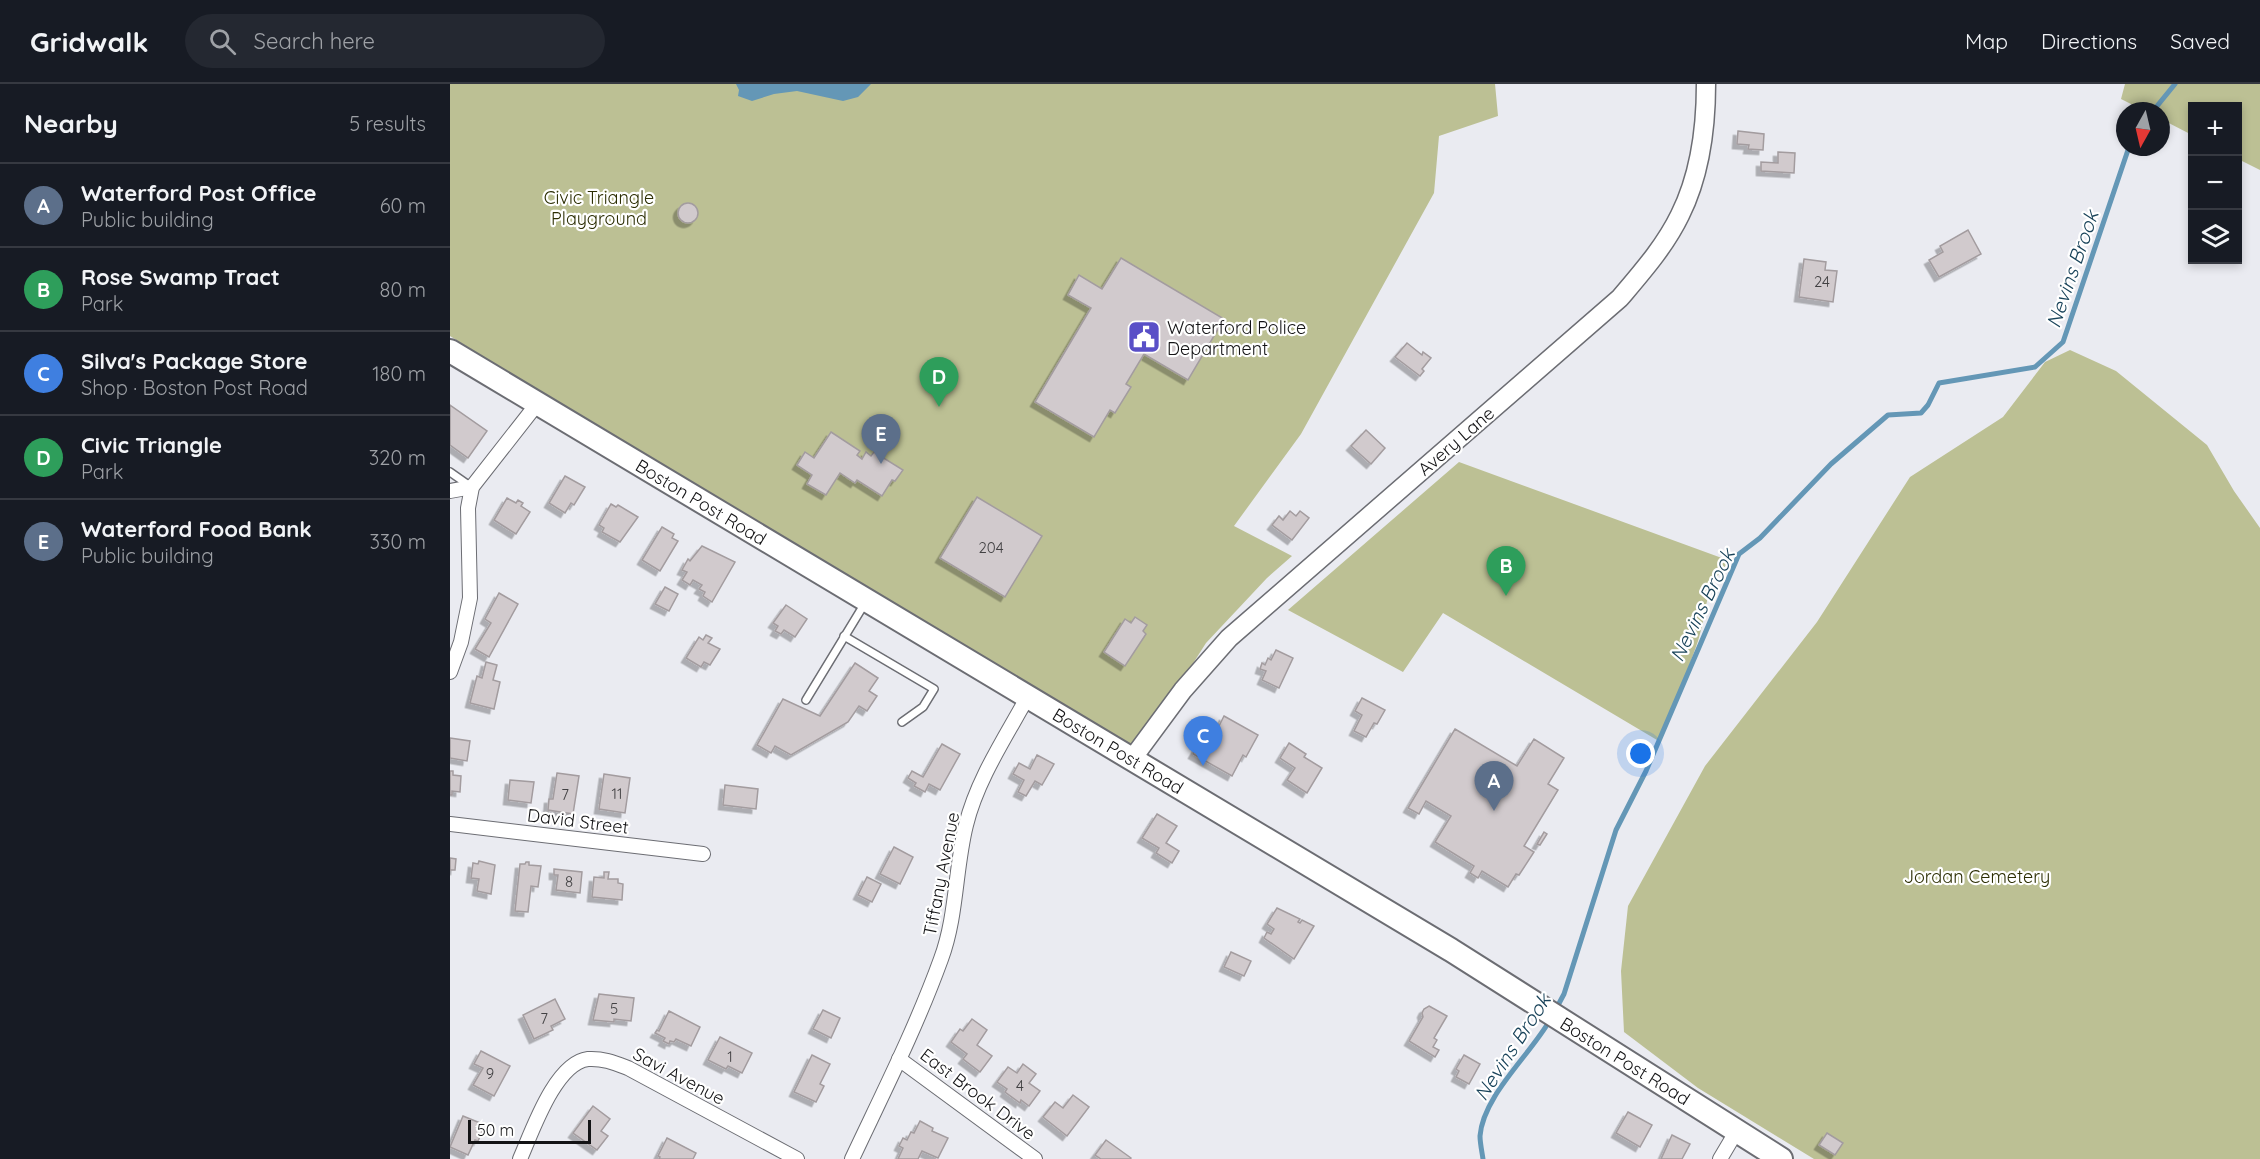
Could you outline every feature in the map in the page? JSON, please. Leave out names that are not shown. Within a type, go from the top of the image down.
[{"type":"main road","name":"Boston Post Road","points":[[450,351],[1451,950],[1781,1159]]},
{"type":"street","name":"Avery Lane","points":[[1131,759],[1183,690],[1229,638],[1620,298],[1654,257],[1680,215],[1698,166],[1706,111],[1707,84]]},
{"type":"street","points":[[450,672],[461,642],[470,598],[468,508],[472,487],[537,404]]},
{"type":"street","points":[[450,491],[472,487]]},
{"type":"street","name":"Tiffany Avenue","points":[[852,1159],[899,1059],[942,958],[951,925],[966,825],[977,792],[1027,698]]},
{"type":"street","name":"David Street","points":[[450,824],[703,854]]},
{"type":"street","name":"Savi Avenue","points":[[520,1159],[553,1086],[568,1070],[586,1059],[607,1060],[628,1068],[797,1159]]},
{"type":"street","name":"East Brook Drive","points":[[899,1059],[1035,1159]]},
{"type":"street","points":[[1720,1159],[1736,1132]]},
{"type":"lane","points":[[450,472],[472,487]]},
{"type":"lane","points":[[806,700],[866,601]]},
{"type":"lane","points":[[844,636],[934,689],[923,706],[902,722]]},
{"type":"green space","name":"Civic Triangle Playground","points":[[450,84],[1495,84],[1498,116],[1439,136],[1434,193],[1301,434],[1234,526],[1292,556],[1267,578],[1206,643],[1132,759],[450,336]]},
{"type":"green space","points":[[2125,84],[2260,84],[2260,170],[2242,161],[2242,102],[2188,102],[2188,133],[2170,124],[2170,102],[2127,102],[2121,99]]},
{"type":"green space","name":"Jordan Cemetery","points":[[2070,350],[2116,371],[2207,445],[2234,491],[2260,528],[2260,1159],[1814,1159],[1698,1088],[1624,1032],[1621,971],[1628,906],[1705,766],[1817,622],[1910,477],[2003,417],[2045,362]]},
{"type":"green space","points":[[1459,462],[1730,561],[1710,590],[1694,652],[1657,740],[1443,613],[1403,672],[1288,610]]},
{"type":"water","points":[[736,84],[871,84],[858,97],[843,101],[797,91],[774,94],[752,101],[738,96],[739,90]]},
{"type":"building","points":[[1738,131],[1764,134],[1763,150],[1748,149],[1749,145],[1737,144]]},
{"type":"building","points":[[1778,152],[1795,153],[1794,173],[1761,171],[1761,162],[1778,163]]},
{"type":"building","points":[[688,203],[695,206],[698,213],[695,220],[688,223],[681,220],[678,213],[681,206]]},
{"type":"building","points":[[1968,230],[1981,254],[1939,277],[1929,260],[1943,252],[1940,246]]},
{"type":"building","name":"Waterford Police Department","points":[[1121,258],[1224,319],[1188,380],[1144,354],[1126,384],[1131,387],[1115,413],[1110,410],[1094,437],[1035,402],[1091,308],[1068,295],[1079,275],[1102,289]]},
{"type":"building","points":[[1804,259],[1826,262],[1825,270],[1837,271],[1833,302],[1799,297]]},
{"type":"building","points":[[1407,343],[1422,355],[1423,352],[1431,358],[1422,369],[1424,371],[1420,376],[1395,357]]},
{"type":"building","points":[[450,405],[487,431],[468,458],[450,445]]},
{"type":"building","points":[[1366,430],[1385,448],[1371,464],[1351,446]]},
{"type":"building","points":[[831,432],[860,451],[857,455],[862,459],[866,452],[871,456],[874,452],[903,470],[895,481],[892,480],[882,496],[857,480],[855,483],[840,473],[826,495],[807,484],[812,475],[797,465],[805,452],[814,458]]},
{"type":"building","points":[[565,476],[585,487],[574,505],[571,503],[565,513],[549,503]]},
{"type":"building","points":[[977,497],[1042,536],[1005,597],[940,558]]},
{"type":"building","points":[[507,498],[516,503],[518,500],[523,503],[521,506],[530,512],[516,534],[494,520]]},
{"type":"building","points":[[611,504],[616,507],[618,505],[638,517],[620,542],[602,532],[604,528],[599,525]]},
{"type":"building","points":[[1290,511],[1296,516],[1300,511],[1309,518],[1292,540],[1272,525],[1279,516],[1283,520]]},
{"type":"building","points":[[662,527],[674,534],[672,538],[678,541],[660,571],[642,560]]},
{"type":"building","points":[[702,546],[735,562],[712,602],[703,596],[705,592],[699,589],[702,585],[693,580],[690,585],[682,580],[687,572],[682,570],[688,559],[690,561]]},
{"type":"building","points":[[665,587],[678,594],[669,611],[655,604]]},
{"type":"building","points":[[499,593],[518,604],[489,657],[475,649],[491,623],[485,619]]},
{"type":"building","points":[[786,605],[807,619],[795,637],[784,630],[781,634],[775,631],[778,626],[773,623]]},
{"type":"building","points":[[1135,617],[1147,625],[1143,631],[1146,634],[1125,666],[1104,652],[1125,619],[1131,623]]},
{"type":"building","points":[[706,635],[712,638],[708,643],[720,649],[710,665],[704,662],[701,667],[686,658],[699,637],[703,640]]},
{"type":"building","points":[[1276,650],[1293,658],[1279,688],[1262,680],[1266,671],[1260,669],[1262,663],[1265,665],[1268,658],[1271,660]]},
{"type":"building","points":[[486,662],[497,665],[493,680],[500,682],[494,709],[470,703],[477,676],[482,678]]},
{"type":"building","points":[[855,663],[878,678],[869,691],[877,696],[867,711],[859,706],[848,722],[791,755],[775,746],[771,753],[757,745],[783,699],[820,716]]},
{"type":"building","points":[[1362,698],[1385,710],[1366,737],[1354,731],[1362,715],[1355,711]]},
{"type":"building","points":[[1224,716],[1258,735],[1246,757],[1243,755],[1232,776],[1193,754],[1212,722],[1219,726]]},
{"type":"building","points":[[1455,729],[1517,766],[1534,739],[1564,758],[1548,784],[1558,790],[1524,846],[1534,852],[1508,887],[1482,871],[1478,878],[1470,873],[1474,866],[1435,842],[1451,816],[1426,801],[1419,814],[1408,808]]},
{"type":"building","points":[[450,738],[470,741],[467,761],[450,758]]},
{"type":"building","points":[[1289,743],[1306,754],[1304,757],[1322,768],[1307,793],[1287,780],[1295,768],[1280,758]]},
{"type":"building","points":[[942,744],[960,754],[940,790],[929,784],[925,792],[914,786],[916,783],[908,778],[912,771],[923,777]]},
{"type":"building","points":[[1037,755],[1054,764],[1042,785],[1035,781],[1026,796],[1018,792],[1024,780],[1013,774],[1019,763],[1030,769]]},
{"type":"building","points":[[450,771],[453,771],[453,775],[461,776],[460,792],[452,791],[452,795],[450,795]]},
{"type":"building","points":[[557,773],[579,776],[573,814],[548,810],[549,799],[553,799]]},
{"type":"building","points":[[604,774],[630,778],[625,813],[599,809]]},
{"type":"building","points":[[510,780],[534,782],[531,803],[508,800]]},
{"type":"building","points":[[725,785],[758,789],[756,809],[723,805]]},
{"type":"building","points":[[1157,814],[1177,826],[1166,843],[1179,851],[1172,863],[1156,853],[1159,848],[1142,838]]},
{"type":"building","points":[[1544,832],[1547,834],[1540,845],[1537,844]]},
{"type":"building","points":[[894,847],[913,857],[900,884],[880,874]]},
{"type":"building","points":[[450,858],[456,859],[455,870],[450,870]]},
{"type":"building","points":[[479,861],[495,865],[491,894],[477,891],[479,879],[471,878],[473,863],[478,864]]},
{"type":"building","points":[[529,862],[529,865],[541,866],[538,887],[531,886],[528,912],[515,911],[520,864]]},
{"type":"building","points":[[554,869],[582,872],[580,893],[556,890],[558,875],[554,875]]},
{"type":"building","points":[[604,872],[609,872],[608,879],[618,879],[618,883],[623,884],[622,900],[592,897],[594,877],[604,878]]},
{"type":"building","points":[[867,877],[881,884],[872,902],[858,895]]},
{"type":"building","points":[[1277,908],[1300,919],[1298,922],[1300,923],[1302,920],[1314,926],[1294,959],[1264,938],[1267,932],[1271,934],[1274,929],[1267,924]]},
{"type":"building","points":[[1231,952],[1251,961],[1244,976],[1224,967]]},
{"type":"building","points":[[599,994],[634,998],[631,1021],[593,1020]]},
{"type":"building","points":[[555,999],[565,1019],[551,1026],[553,1030],[534,1039],[523,1015]]},
{"type":"building","points":[[1429,1006],[1447,1016],[1434,1038],[1437,1040],[1433,1047],[1439,1050],[1435,1057],[1409,1041],[1423,1017],[1424,1009]]},
{"type":"building","points":[[823,1010],[840,1018],[831,1038],[813,1029]]},
{"type":"building","points":[[669,1011],[700,1027],[691,1046],[676,1039],[674,1042],[670,1041],[669,1044],[663,1041],[665,1038],[655,1033],[659,1031]]},
{"type":"building","points":[[972,1019],[987,1030],[977,1045],[992,1056],[980,1072],[963,1059],[967,1054],[951,1042],[960,1029],[963,1031]]},
{"type":"building","points":[[720,1037],[752,1053],[742,1073],[728,1066],[726,1069],[708,1060]]},
{"type":"building","points":[[481,1051],[510,1066],[494,1096],[473,1085],[483,1068],[474,1064]]},
{"type":"building","points":[[812,1055],[830,1064],[820,1084],[824,1086],[816,1102],[794,1092]]},
{"type":"building","points":[[1464,1055],[1480,1064],[1469,1084],[1456,1077],[1459,1071],[1456,1069]]},
{"type":"building","points":[[1023,1064],[1036,1074],[1029,1083],[1040,1091],[1029,1106],[1021,1100],[1020,1103],[1005,1092],[1007,1089],[997,1082],[1008,1067],[1017,1073]]},
{"type":"building","points":[[1073,1095],[1089,1107],[1067,1136],[1043,1117],[1055,1102],[1063,1108]]},
{"type":"building","points":[[593,1106],[610,1119],[601,1131],[608,1136],[597,1150],[573,1133]]},
{"type":"building","points":[[1628,1112],[1652,1125],[1640,1147],[1616,1133]]},
{"type":"building","points":[[463,1116],[485,1125],[468,1155],[450,1147]]},
{"type":"building","points":[[920,1121],[933,1128],[932,1131],[948,1138],[938,1158],[922,1151],[918,1159],[898,1159],[903,1148],[899,1146],[903,1138],[907,1140],[911,1132],[914,1133]]},
{"type":"building","points":[[1827,1133],[1843,1143],[1835,1155],[1819,1145]]},
{"type":"building","points":[[1672,1135],[1690,1144],[1682,1159],[1661,1159]]},
{"type":"building","points":[[667,1138],[696,1153],[693,1159],[659,1159],[658,1156]]},
{"type":"building","points":[[1106,1140],[1131,1158],[1101,1159],[1095,1155]]},
{"type":"waterway","name":"Nevins Brook","points":[[2160,102],[2175,84]]},
{"type":"waterway","name":"Nevins Brook","points":[[1556,1009],[1564,994],[1616,830],[1646,771],[1739,554],[1760,538],[1831,464],[1888,415],[1921,413],[1928,405],[1939,383],[2035,367],[2063,342],[2126,156]]},
{"type":"waterway","name":"Nevins Brook","points":[[1483,1159],[1480,1136],[1489,1106],[1550,1020]]},
{"type":"place","name":"Waterford Police Department","points":[[1144,337]]},
{"type":"place","name":"Civic Triangle","points":[[939,407]]},
{"type":"place","name":"Waterford Food Bank","points":[[881,464]]},
{"type":"place","name":"Rose Swamp Tract","points":[[1506,596]]},
{"type":"place","name":"Silva's Package Store","points":[[1203,766]]},
{"type":"place","name":"Waterford Post Office","points":[[1494,811]]}]
